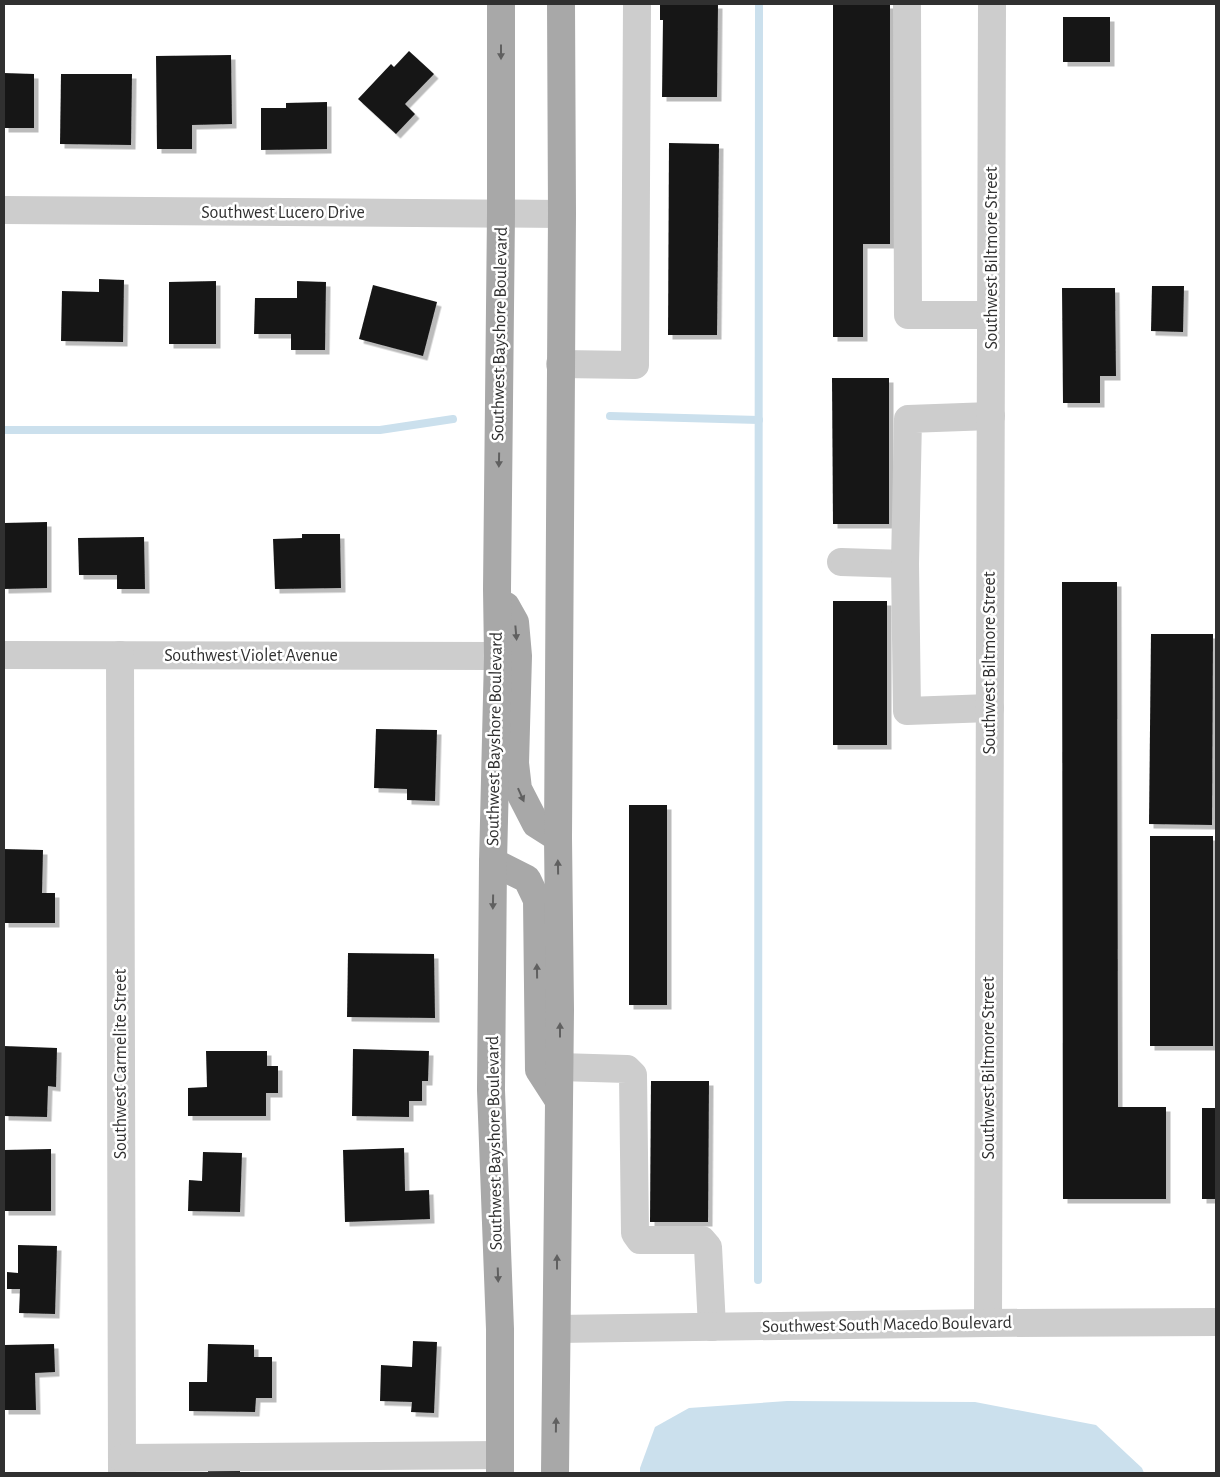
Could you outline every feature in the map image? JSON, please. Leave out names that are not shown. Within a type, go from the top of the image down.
[{"type":"main road","name":"Southwest Bayshore Boulevard","points":[[500,1464],[500,1329],[491,1090],[493,862],[498,656],[501,4]]},
{"type":"main road","points":[[555,1473],[559,1101],[561,4]]},
{"type":"main road","points":[[497,589],[515,622],[518,656],[516,764],[518,789],[536,824],[558,838]]},
{"type":"main road","points":[[493,862],[527,879],[537,900],[539,1070],[559,1101]]},
{"type":"street","points":[[560,364],[635,364],[637,4]]},
{"type":"street","points":[[907,4],[908,315],[991,315]]},
{"type":"street","name":"Southwest Biltmore Street","points":[[988,1323],[992,4]]},
{"type":"street","name":"Southwest Lucero Drive","points":[[4,210],[562,214]]},
{"type":"street","points":[[990,708],[907,711],[905,564],[908,419],[991,416]]},
{"type":"street","points":[[842,562],[905,564]]},
{"type":"street","name":"Southwest Violet Avenue","points":[[4,656],[498,656]]},
{"type":"street","name":"Southwest Carmelite Street","points":[[120,656],[122,1466]]},
{"type":"street","points":[[559,1067],[627,1069],[633,1075],[635,1233],[640,1240],[702,1240],[708,1247],[712,1327]]},
{"type":"street","name":"Southwest South Macedo Boulevard","points":[[557,1329],[1216,1322]]},
{"type":"street","points":[[122,1466],[500,1464]]},
{"type":"water","points":[[787,1401],[975,1402],[1096,1425],[1142,1468],[1144,1473],[640,1473],[640,1468],[655,1427],[689,1408]]},
{"type":"building","points":[[660,4],[718,4],[717,97],[662,97],[663,20],[660,20]]},
{"type":"building","points":[[833,4],[890,4],[890,244],[863,244],[863,337],[833,337]]},
{"type":"building","points":[[1063,17],[1110,17],[1110,62],[1063,62]]},
{"type":"building","points":[[409,51],[434,74],[405,104],[415,114],[396,134],[358,99],[391,64],[394,67]]},
{"type":"building","points":[[231,55],[232,124],[192,125],[192,149],[157,149],[156,56]]},
{"type":"building","points":[[4,73],[34,74],[34,128],[4,128]]},
{"type":"building","points":[[61,74],[132,74],[131,145],[60,144]]},
{"type":"building","points":[[327,102],[327,149],[261,150],[261,108],[286,108],[286,103]]},
{"type":"building","points":[[669,143],[719,144],[717,335],[668,335]]},
{"type":"building","points":[[99,279],[124,280],[123,342],[61,341],[62,291],[99,292]]},
{"type":"building","points":[[216,281],[216,344],[169,344],[169,282]]},
{"type":"building","points":[[297,281],[326,282],[325,350],[291,350],[291,334],[254,334],[255,298],[297,298]]},
{"type":"building","points":[[373,285],[437,302],[423,356],[359,339]]},
{"type":"building","points":[[1152,286],[1184,286],[1183,332],[1151,331]]},
{"type":"building","points":[[1062,288],[1115,288],[1116,376],[1100,376],[1100,403],[1063,403]]},
{"type":"building","points":[[832,378],[889,378],[889,524],[833,524]]},
{"type":"building","points":[[47,522],[47,588],[4,589],[4,523]]},
{"type":"building","points":[[302,534],[340,534],[341,588],[275,589],[273,539],[302,538]]},
{"type":"building","points":[[144,537],[145,589],[117,589],[117,575],[79,575],[78,538]]},
{"type":"building","points":[[1062,582],[1117,582],[1118,1107],[1166,1107],[1166,1199],[1063,1199]]},
{"type":"building","points":[[833,601],[887,601],[887,745],[833,745]]},
{"type":"building","points":[[1151,634],[1213,634],[1212,825],[1149,824]]},
{"type":"building","points":[[376,729],[437,730],[435,801],[407,800],[407,789],[374,788]]},
{"type":"building","points":[[629,805],[667,805],[667,1005],[629,1005]]},
{"type":"building","points":[[1150,836],[1213,836],[1213,1046],[1150,1046]]},
{"type":"building","points":[[4,849],[43,850],[42,893],[55,893],[55,923],[4,923]]},
{"type":"building","points":[[348,953],[434,954],[435,1018],[347,1017]]},
{"type":"building","points":[[4,1046],[57,1048],[56,1087],[48,1086],[47,1117],[4,1116]]},
{"type":"building","points":[[353,1049],[429,1051],[428,1081],[422,1081],[422,1101],[409,1101],[409,1117],[352,1116]]},
{"type":"building","points":[[206,1051],[267,1051],[267,1066],[278,1066],[278,1093],[266,1093],[266,1116],[188,1116],[188,1088],[207,1087]]},
{"type":"building","points":[[651,1081],[709,1081],[708,1222],[650,1222]]},
{"type":"building","points":[[1202,1108],[1216,1108],[1216,1199],[1202,1199]]},
{"type":"building","points":[[404,1148],[405,1191],[429,1190],[430,1219],[345,1222],[343,1150]]},
{"type":"building","points":[[51,1149],[51,1211],[4,1211],[4,1150]]},
{"type":"building","points":[[203,1152],[242,1153],[240,1212],[188,1211],[189,1180],[202,1181]]},
{"type":"building","points":[[18,1245],[57,1246],[55,1314],[19,1313],[20,1289],[7,1289],[7,1272],[18,1273]]},
{"type":"building","points":[[413,1341],[437,1342],[434,1413],[411,1412],[412,1402],[380,1401],[381,1365],[412,1367]]},
{"type":"building","points":[[54,1344],[55,1372],[35,1373],[36,1410],[4,1410],[4,1345]]},
{"type":"building","points":[[208,1344],[254,1345],[254,1357],[272,1357],[272,1398],[256,1398],[255,1412],[189,1411],[189,1382],[207,1382]]},
{"type":"building","points":[[208,1471],[240,1471],[240,1473],[208,1473]]},
{"type":"waterway","points":[[758,1280],[759,4]]},
{"type":"waterway","points":[[610,416],[759,420]]},
{"type":"waterway","points":[[4,430],[380,430],[453,419]]}]
